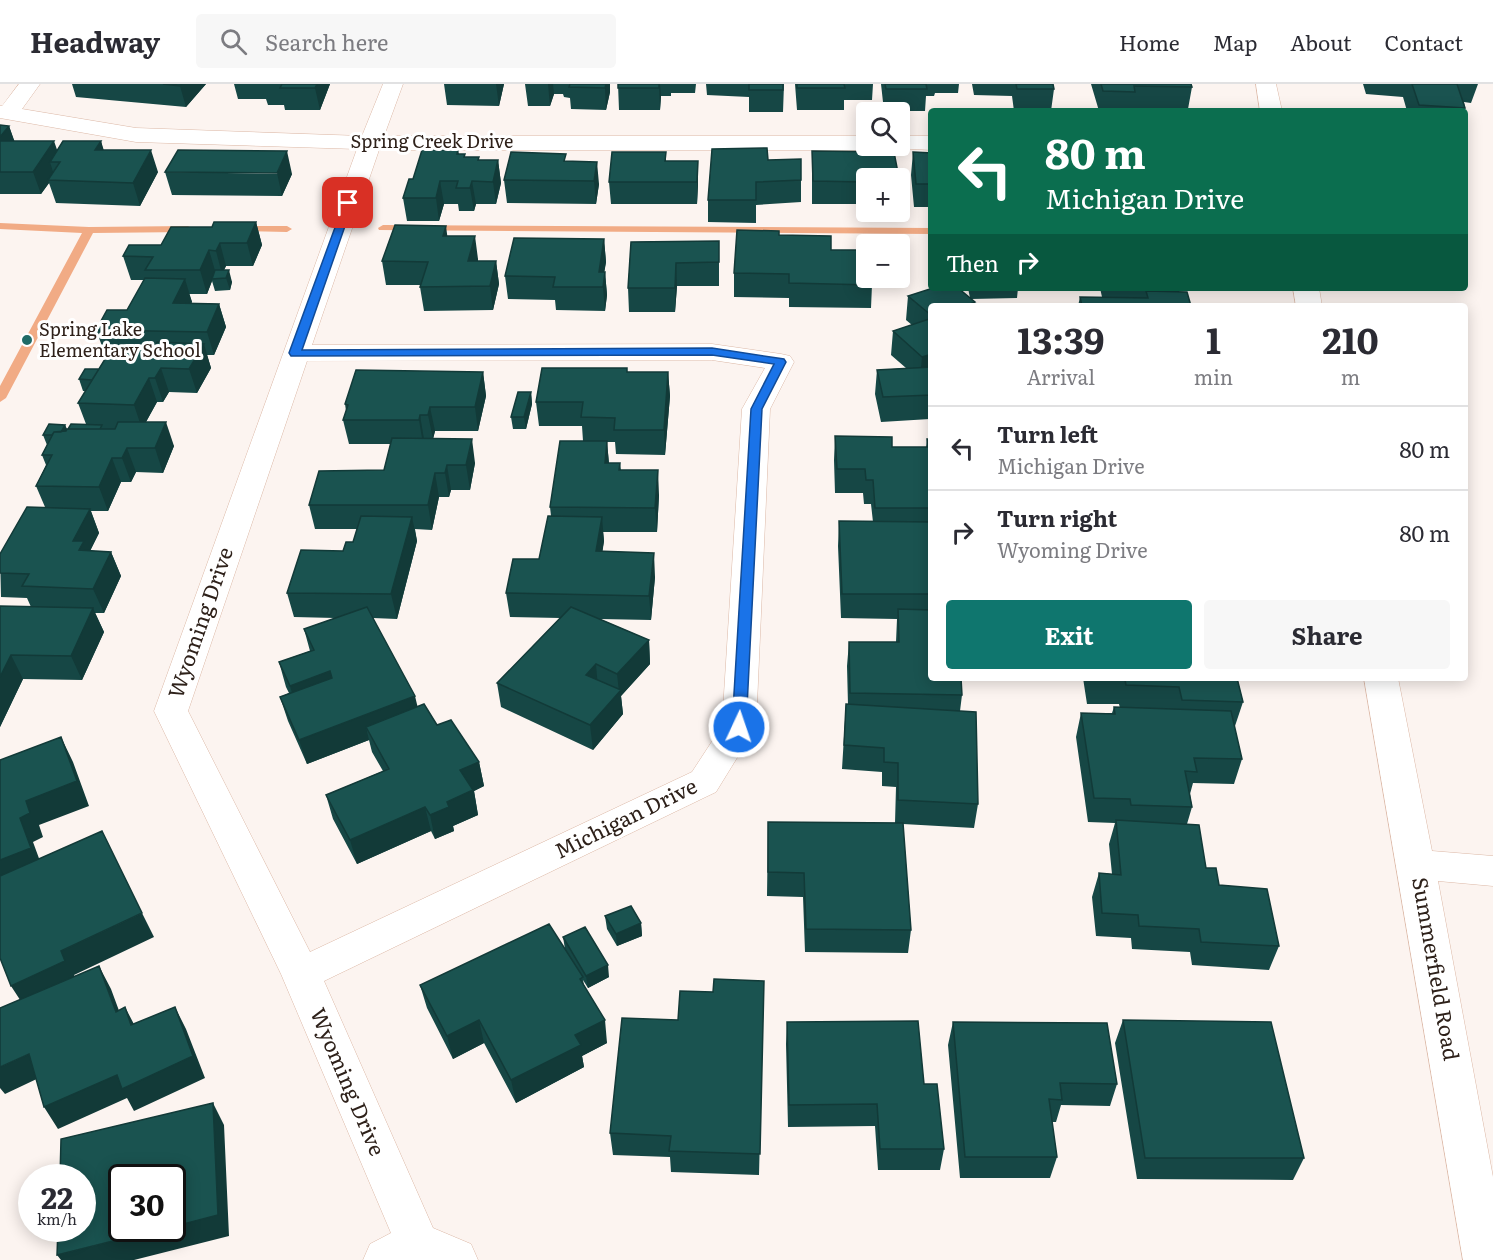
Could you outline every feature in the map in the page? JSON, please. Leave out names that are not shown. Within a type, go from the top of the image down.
[{"type":"street","points":[[4,112],[30,84]]},
{"type":"street","name":"Wyoming Drive","points":[[393,84],[295,353],[171,711],[301,974],[419,1254]]},
{"type":"street","points":[[1266,84],[1270,108]]},
{"type":"street","name":"Spring Creek Drive","points":[[4,112],[136,135],[370,143],[856,143]]},
{"type":"street","points":[[910,143],[928,143]]},
{"type":"street","name":"Michigan Drive","points":[[295,353],[712,352],[780,362],[756,409],[739,727],[704,782],[301,974]]},
{"type":"street","name":"Summerfield Road","points":[[1382,681],[1416,864],[1484,1196],[1486,1260]]},
{"type":"street","points":[[1416,864],[1493,871]]},
{"type":"building","points":[[282,84],[317,84],[315,88],[280,88]]},
{"type":"building","points":[[570,84],[606,84],[605,88],[569,87]]},
{"type":"building","points":[[618,84],[659,84],[659,88],[618,88]]},
{"type":"building","points":[[749,84],[783,84],[783,90],[749,90]]},
{"type":"building","points":[[797,84],[844,84],[845,88],[797,88]]},
{"type":"building","points":[[885,84],[926,84],[927,89],[886,89]]},
{"type":"building","points":[[1016,84],[1053,84],[1054,89],[1017,89]]},
{"type":"building","points":[[1101,84],[1191,84],[1192,87],[1134,86],[1135,92],[1103,91]]},
{"type":"building","points":[[1412,84],[1457,84],[1465,108],[1419,105]]},
{"type":"building","points":[[0,125],[9,126],[0,137]]},
{"type":"building","points":[[0,141],[54,141],[33,172],[0,172]]},
{"type":"building","points":[[63,141],[101,141],[95,150],[151,150],[133,183],[48,180],[60,162],[50,162]]},
{"type":"building","points":[[767,148],[768,160],[801,159],[801,180],[756,182],[756,200],[708,200],[712,149]]},
{"type":"building","points":[[178,150],[287,151],[277,173],[165,172]]},
{"type":"building","points":[[422,150],[458,150],[457,154],[465,154],[464,157],[498,160],[493,182],[472,181],[470,188],[456,188],[458,181],[440,181],[436,198],[403,198],[409,179],[413,179]]},
{"type":"building","points":[[812,151],[856,152],[856,156],[895,156],[897,168],[856,168],[856,182],[813,181]]},
{"type":"building","points":[[511,152],[566,154],[564,161],[597,162],[594,181],[504,180]]},
{"type":"building","points":[[612,152],[666,152],[665,161],[698,161],[697,182],[609,182]]},
{"type":"building","points":[[913,152],[928,153],[928,184],[916,184]]},
{"type":"building","points":[[214,222],[256,222],[247,243],[220,243],[216,251],[209,250],[200,270],[145,270],[153,257],[123,256],[129,245],[161,245],[171,227],[212,227]]},
{"type":"building","points":[[395,225],[446,226],[443,236],[475,236],[468,261],[496,261],[490,286],[420,287],[428,262],[382,261]]},
{"type":"building","points":[[737,230],[779,231],[779,235],[831,236],[831,250],[856,250],[856,285],[789,283],[789,274],[734,273]]},
{"type":"building","points":[[514,238],[604,239],[599,272],[605,272],[603,287],[553,287],[555,277],[505,276]]},
{"type":"building","points":[[719,241],[719,262],[676,263],[675,288],[628,288],[631,242]]},
{"type":"building","points":[[215,270],[229,270],[226,278],[212,279]]},
{"type":"building","points":[[145,278],[185,279],[173,303],[219,304],[207,332],[96,330],[107,310],[127,310]]},
{"type":"building","points":[[928,290],[962,291],[975,302],[928,303],[928,313],[908,296]]},
{"type":"building","points":[[1146,291],[1187,292],[1190,303],[1081,303],[1080,297],[1148,298]]},
{"type":"building","points":[[928,319],[928,355],[922,357],[893,331]]},
{"type":"building","points":[[157,342],[204,344],[189,369],[161,368],[155,378],[149,378],[134,405],[78,403],[113,346],[154,348]]},
{"type":"building","points":[[928,367],[928,395],[883,397],[877,370]]},
{"type":"building","points":[[542,368],[627,368],[627,372],[668,372],[664,430],[614,430],[615,418],[581,417],[583,402],[536,402]]},
{"type":"building","points":[[85,369],[99,369],[92,380],[79,379]]},
{"type":"building","points":[[356,370],[483,372],[475,407],[430,407],[428,415],[420,415],[419,420],[343,420],[348,405],[345,404]]},
{"type":"building","points":[[518,392],[531,392],[524,417],[511,417]]},
{"type":"building","points":[[118,422],[166,422],[155,448],[127,448],[122,458],[112,458],[99,487],[36,486],[52,455],[42,455],[54,432],[67,429],[115,429]]},
{"type":"building","points":[[49,424],[65,425],[61,432],[43,435]]},
{"type":"building","points":[[71,424],[102,425],[100,429],[68,429]]},
{"type":"building","points":[[835,436],[892,437],[892,447],[928,447],[928,508],[875,508],[873,480],[866,480],[865,469],[837,469]]},
{"type":"building","points":[[392,438],[472,439],[466,465],[447,465],[445,473],[435,473],[428,505],[309,505],[319,471],[384,470]]},
{"type":"building","points":[[560,441],[607,441],[605,463],[620,463],[619,470],[658,470],[655,508],[550,507]]},
{"type":"building","points":[[27,507],[90,509],[73,541],[84,541],[79,550],[111,552],[93,589],[22,586],[29,574],[0,573],[0,554]]},
{"type":"building","points":[[361,516],[412,517],[391,594],[287,593],[301,550],[343,551],[346,542],[353,542]]},
{"type":"building","points":[[548,516],[602,517],[596,551],[654,553],[649,596],[506,593],[513,559],[539,559]]},
{"type":"building","points":[[839,521],[928,522],[928,594],[842,594]]},
{"type":"building","points":[[0,606],[93,608],[71,656],[11,655],[0,677]]},
{"type":"building","points":[[367,607],[415,696],[299,740],[280,697],[332,678],[330,671],[290,686],[279,662],[314,650],[304,629]]},
{"type":"building","points":[[571,607],[649,640],[617,674],[596,664],[586,675],[621,690],[590,725],[497,683]]},
{"type":"building","points":[[898,609],[928,610],[928,681],[961,681],[962,695],[850,693],[849,642],[899,642]]},
{"type":"building","points":[[1125,681],[1238,681],[1243,702],[1182,700],[1179,687],[1126,685]]},
{"type":"building","points":[[424,704],[437,725],[451,720],[479,762],[460,770],[473,790],[447,802],[449,807],[430,815],[425,807],[350,840],[326,795],[389,769],[366,727]]},
{"type":"building","points":[[846,704],[976,712],[978,804],[898,800],[898,763],[884,762],[884,748],[844,745]]},
{"type":"building","points":[[1114,707],[1231,711],[1242,759],[1194,758],[1197,772],[1185,771],[1192,807],[1131,805],[1130,799],[1094,798],[1081,713],[1115,714]]},
{"type":"building","points":[[61,737],[77,781],[26,801],[30,813],[20,818],[31,848],[0,860],[0,760]]},
{"type":"building","points":[[1116,820],[1199,825],[1206,868],[1216,868],[1219,885],[1267,889],[1279,946],[1201,942],[1199,929],[1139,926],[1138,915],[1102,913],[1099,873],[1121,875]]},
{"type":"building","points":[[768,822],[903,823],[911,930],[806,929],[804,873],[768,872]]},
{"type":"building","points":[[102,831],[142,913],[61,951],[65,961],[11,986],[0,958],[0,876]]},
{"type":"building","points":[[631,906],[641,923],[616,934],[605,916]]},
{"type":"building","points":[[549,924],[583,977],[580,979],[605,1020],[575,1035],[581,1045],[511,1080],[479,1020],[447,1036],[420,985]]},
{"type":"building","points":[[585,927],[608,965],[586,976],[563,937]]},
{"type":"building","points":[[99,966],[116,1012],[125,1007],[131,1025],[175,1007],[193,1056],[122,1089],[117,1075],[44,1107],[29,1054],[0,1067],[0,1008]]},
{"type":"building","points":[[714,979],[764,981],[760,1154],[669,1151],[671,1136],[610,1133],[622,1018],[678,1020],[680,991],[713,992]]},
{"type":"building","points":[[1123,1020],[1271,1022],[1304,1158],[1145,1158]]},
{"type":"building","points":[[918,1021],[924,1084],[937,1084],[944,1149],[880,1149],[877,1104],[789,1105],[787,1022]]},
{"type":"building","points":[[953,1022],[1107,1023],[1117,1084],[1060,1083],[1062,1100],[1049,1099],[1057,1157],[965,1157]]},
{"type":"building","points":[[213,1103],[218,1215],[186,1223],[186,1164],[108,1164],[109,1242],[57,1255],[57,1242],[96,1242],[96,1164],[60,1164],[61,1139]]},
{"type":"waterway","points":[[0,226],[89,230]]},
{"type":"waterway","points":[[383,228],[928,231]]},
{"type":"waterway","points":[[89,230],[188,229]]},
{"type":"waterway","points":[[239,229],[287,229]]},
{"type":"waterway","points":[[0,398],[89,230]]},
{"type":"place","name":"Spring Lake Elementary School","points":[[27,340]]},
{"type":"route","points":[[348,203],[295,353],[712,352],[780,362],[756,409],[739,727]]}]
